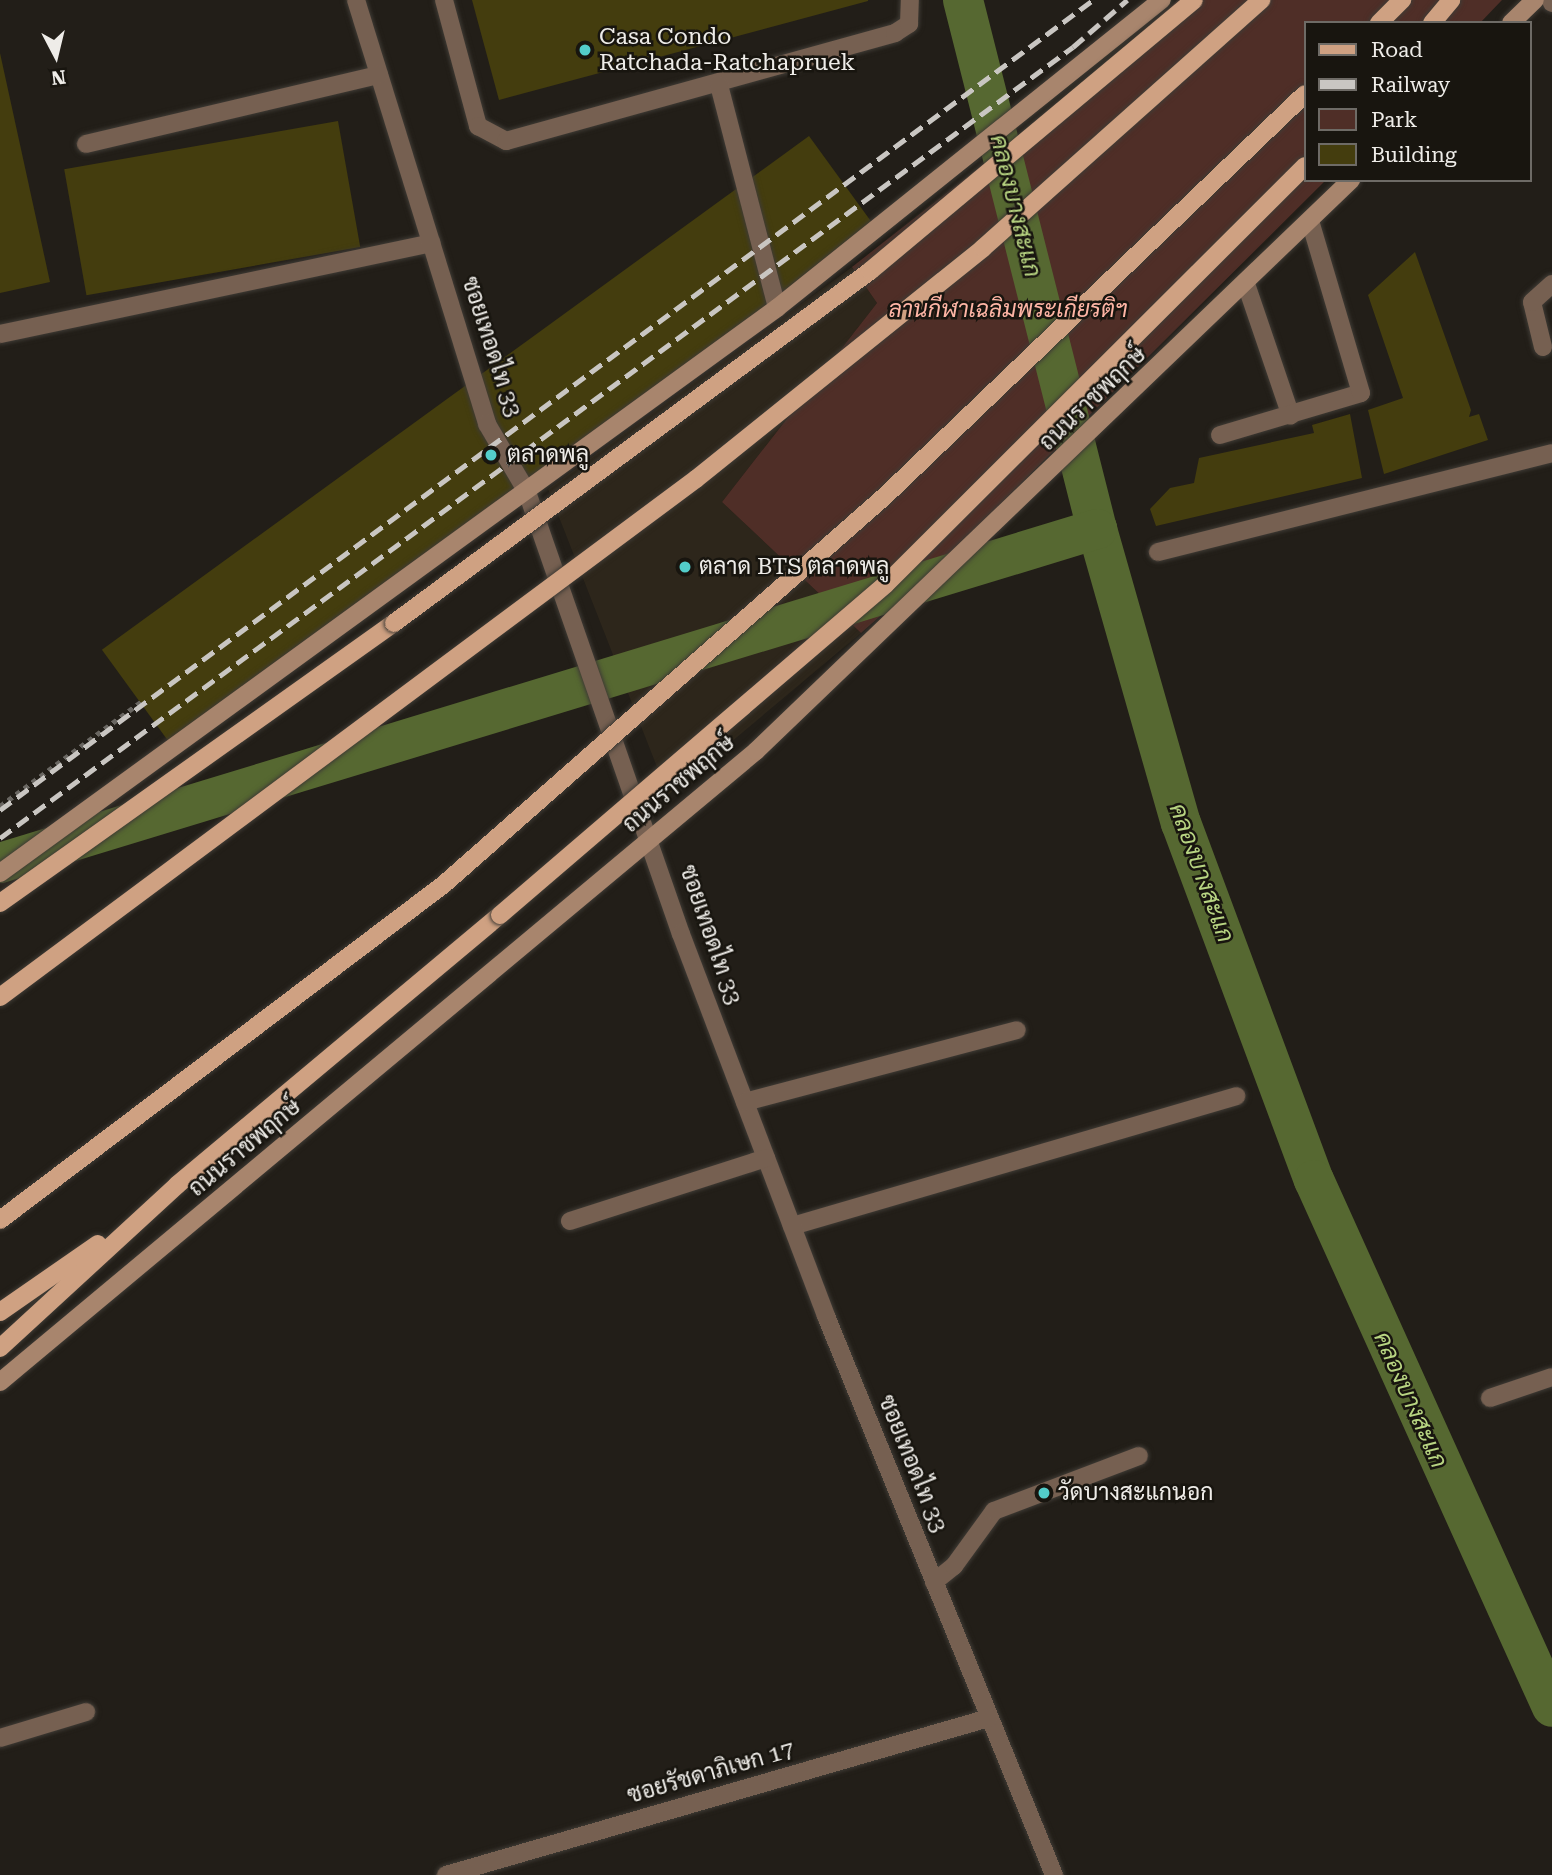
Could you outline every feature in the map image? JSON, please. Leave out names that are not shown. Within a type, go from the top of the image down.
[{"type":"main road","points":[[0,873],[777,308],[1162,0]]},
{"type":"main road","points":[[0,903],[394,622],[870,271],[1194,0]]},
{"type":"main road","points":[[0,997],[707,471],[983,248],[1261,0]]},
{"type":"main road","points":[[1381,21],[1402,0]]},
{"type":"main road","points":[[1434,21],[1451,0]]},
{"type":"main road","points":[[1513,21],[1535,0]]},
{"type":"main road","points":[[0,1220],[443,885],[885,496],[1304,95]]},
{"type":"main road","points":[[0,1348],[177,1185],[500,915],[886,584],[1304,167]]},
{"type":"main road","name":"ถนนราชพฤกษ์","points":[[0,1382],[756,751],[1057,468],[1350,182]]},
{"type":"main road","points":[[0,1312],[177,1185]]},
{"type":"street","name":"ซอยเทอดไท 33","points":[[356,0],[488,424],[527,492],[766,1158],[934,1582],[1054,1875]]},
{"type":"street","points":[[444,0],[478,126],[493,138],[512,140],[719,85],[895,33],[909,24],[910,0]]},
{"type":"street","points":[[86,144],[379,75]]},
{"type":"street","points":[[719,85],[777,308]]},
{"type":"street","points":[[1220,435],[1291,416],[1362,392],[1310,222]]},
{"type":"street","points":[[0,334],[432,243]]},
{"type":"street","points":[[1246,284],[1291,416]]},
{"type":"street","points":[[1543,347],[1532,302],[1552,284]]},
{"type":"street","points":[[1158,552],[1552,453]]},
{"type":"street","points":[[745,1102],[1017,1030]]},
{"type":"street","points":[[792,1226],[1236,1096]]},
{"type":"street","points":[[570,1221],[766,1158]]},
{"type":"street","points":[[1490,1398],[1552,1377]]},
{"type":"street","points":[[934,1582],[954,1566],[994,1511],[1139,1456]]},
{"type":"street","points":[[0,1738],[86,1713]]},
{"type":"street","name":"ซอยรัชดาภิเษก 17","points":[[446,1875],[989,1718]]},
{"type":"path","points":[[0,806],[142,701]]},
{"type":"shaded area","name":"ตลาด BTS ตลาดพลู","points":[[852,267],[877,303],[722,502],[861,633],[668,795],[548,489]]},
{"type":"green space","name":"ลานกีฬาเฉลิมพระเกียรติฯ","points":[[1178,0],[1502,0],[1482,21],[1304,21],[1304,182],[1324,182],[947,557],[861,633],[722,502],[877,303],[852,267],[1046,115]]},
{"type":"building","name":"Casa Condo Ratchada-Ratchapruek","points":[[472,0],[868,0],[868,1],[499,100]]},
{"type":"building","points":[[0,53],[50,282],[0,293]]},
{"type":"building","points":[[338,121],[360,247],[86,295],[64,169]]},
{"type":"building","points":[[809,136],[876,228],[169,742],[102,650]]},
{"type":"building","points":[[1415,252],[1471,410],[1469,417],[1479,414],[1488,440],[1384,474],[1368,410],[1403,398],[1368,295]]},
{"type":"building","points":[[1350,414],[1362,478],[1156,526],[1150,509],[1170,488],[1194,483],[1199,458],[1314,433],[1312,425]]},
{"type":"waterway","name":"คลองบางสะแก","points":[[963,0],[1097,529],[1181,823],[1314,1180],[1552,1707]]},
{"type":"waterway","points":[[0,863],[1097,529]]},
{"type":"railway","points":[[0,810],[1093,0]]},
{"type":"railway","points":[[0,838],[1073,47],[1127,0]]},
{"type":"place","name":"Casa Condo Ratchada-Ratchapruek","points":[[585,50]]},
{"type":"place","name":"ตลาดพลู","points":[[491,455]]},
{"type":"place","name":"ตลาด BTS ตลาดพลู","points":[[685,567]]},
{"type":"place","name":"วัดบางสะแกนอก","points":[[1044,1493]]}]
